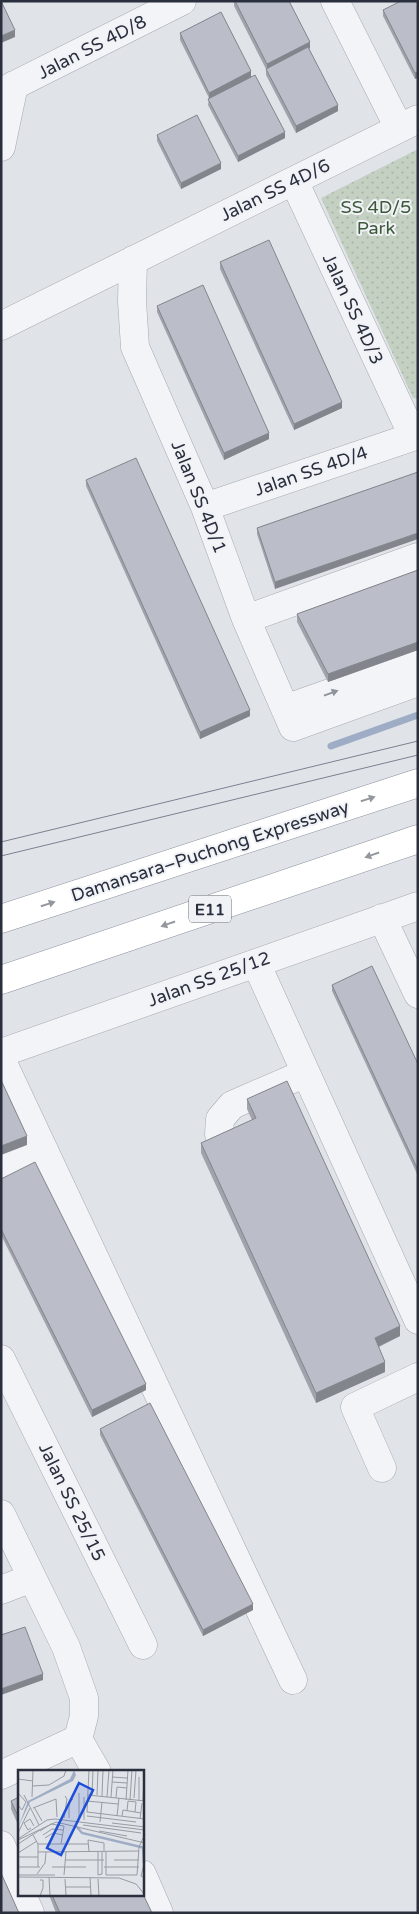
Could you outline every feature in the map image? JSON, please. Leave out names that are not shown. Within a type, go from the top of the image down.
[{"type":"highway","name":"Damansara–Puchong Expressway","points":[[1,919],[418,783]]},
{"type":"highway","name":"E11","points":[[1,980],[418,839]]},
{"type":"street","name":"Jalan SS 4D/8","points":[[8,89],[182,1]]},
{"type":"street","points":[[335,1],[409,123]]},
{"type":"street","points":[[1,147],[8,89]]},
{"type":"street","name":"Jalan SS 4D/6","points":[[1,326],[409,123]]},
{"type":"street","name":"Jalan SS 4D/3","points":[[294,181],[415,436]]},
{"type":"street","name":"Jalan SS 4D/1","points":[[133,260],[132,301],[135,347],[205,507],[246,619],[289,718]]},
{"type":"street","name":"Jalan SS 4D/4","points":[[205,507],[415,436]]},
{"type":"street","points":[[246,619],[418,557]]},
{"type":"street","points":[[289,718],[418,662]]},
{"type":"street","points":[[289,718],[418,682]]},
{"type":"street","name":"Jalan SS 25/12","points":[[1,1053],[418,906]]},
{"type":"street","points":[[382,918],[418,994]]},
{"type":"street","points":[[256,963],[418,1320]]},
{"type":"street","points":[[1,1059],[293,1680]]},
{"type":"street","points":[[219,1134],[220,1119],[232,1105],[306,1073]]},
{"type":"street","points":[[1,1169],[44,1150]]},
{"type":"street","name":"Jalan SS 25/15","points":[[1,1360],[143,1645]]},
{"type":"street","points":[[382,1468],[355,1406],[418,1377]]},
{"type":"street","points":[[1,1514],[66,1647],[84,1698],[84,1716],[78,1739],[96,1770]]},
{"type":"street","points":[[1,1590],[32,1578]]},
{"type":"street","points":[[1,1775],[78,1739]]},
{"type":"street","points":[[1,1845],[18,1885]]},
{"type":"street","points":[[144,1879],[159,1913]]},
{"type":"street","points":[[22,1896],[30,1913]]},
{"type":"green space","name":"SS 4D/5 Park","points":[[418,149],[418,399],[413,398],[321,198]]},
{"type":"building","points":[[1,1],[15,30],[1,36]]},
{"type":"building","points":[[235,1],[289,1],[310,42],[267,64]]},
{"type":"building","points":[[401,1],[418,1],[418,72],[415,73],[383,10]]},
{"type":"building","points":[[221,12],[251,71],[209,93],[180,33]]},
{"type":"building","points":[[308,47],[338,105],[296,126],[266,69]]},
{"type":"building","points":[[255,75],[285,132],[238,156],[208,99]]},
{"type":"building","points":[[197,115],[221,163],[181,183],[157,135]]},
{"type":"building","points":[[269,240],[342,402],[294,424],[220,262]]},
{"type":"building","points":[[203,285],[269,433],[224,453],[157,306]]},
{"type":"building","points":[[136,458],[250,710],[200,732],[86,480]]},
{"type":"building","points":[[418,472],[418,533],[275,582],[257,528]]},
{"type":"building","points":[[418,570],[418,642],[328,674],[297,614]]},
{"type":"building","points":[[372,966],[418,1064],[418,1170],[332,985]]},
{"type":"building","points":[[1,1080],[27,1136],[1,1146]]},
{"type":"building","points":[[287,1081],[400,1326],[375,1338],[385,1362],[316,1393],[201,1143],[256,1118],[247,1099]]},
{"type":"building","points":[[35,1162],[146,1384],[92,1410],[1,1229],[1,1179]]},
{"type":"building","points":[[150,1403],[253,1604],[203,1630],[100,1429]]},
{"type":"building","points":[[25,1627],[43,1674],[1,1689],[1,1635]]},
{"type":"building","points":[[18,1798],[18,1816],[11,1801]]},
{"type":"building","points":[[1,1873],[19,1913],[1,1913]]},
{"type":"building","points":[[52,1896],[144,1896],[152,1913],[60,1913]]},
{"type":"waterway","points":[[331,746],[418,715]]},
{"type":"tram line","points":[[1,842],[418,741]]},
{"type":"tram line","points":[[1,856],[418,755]]}]
